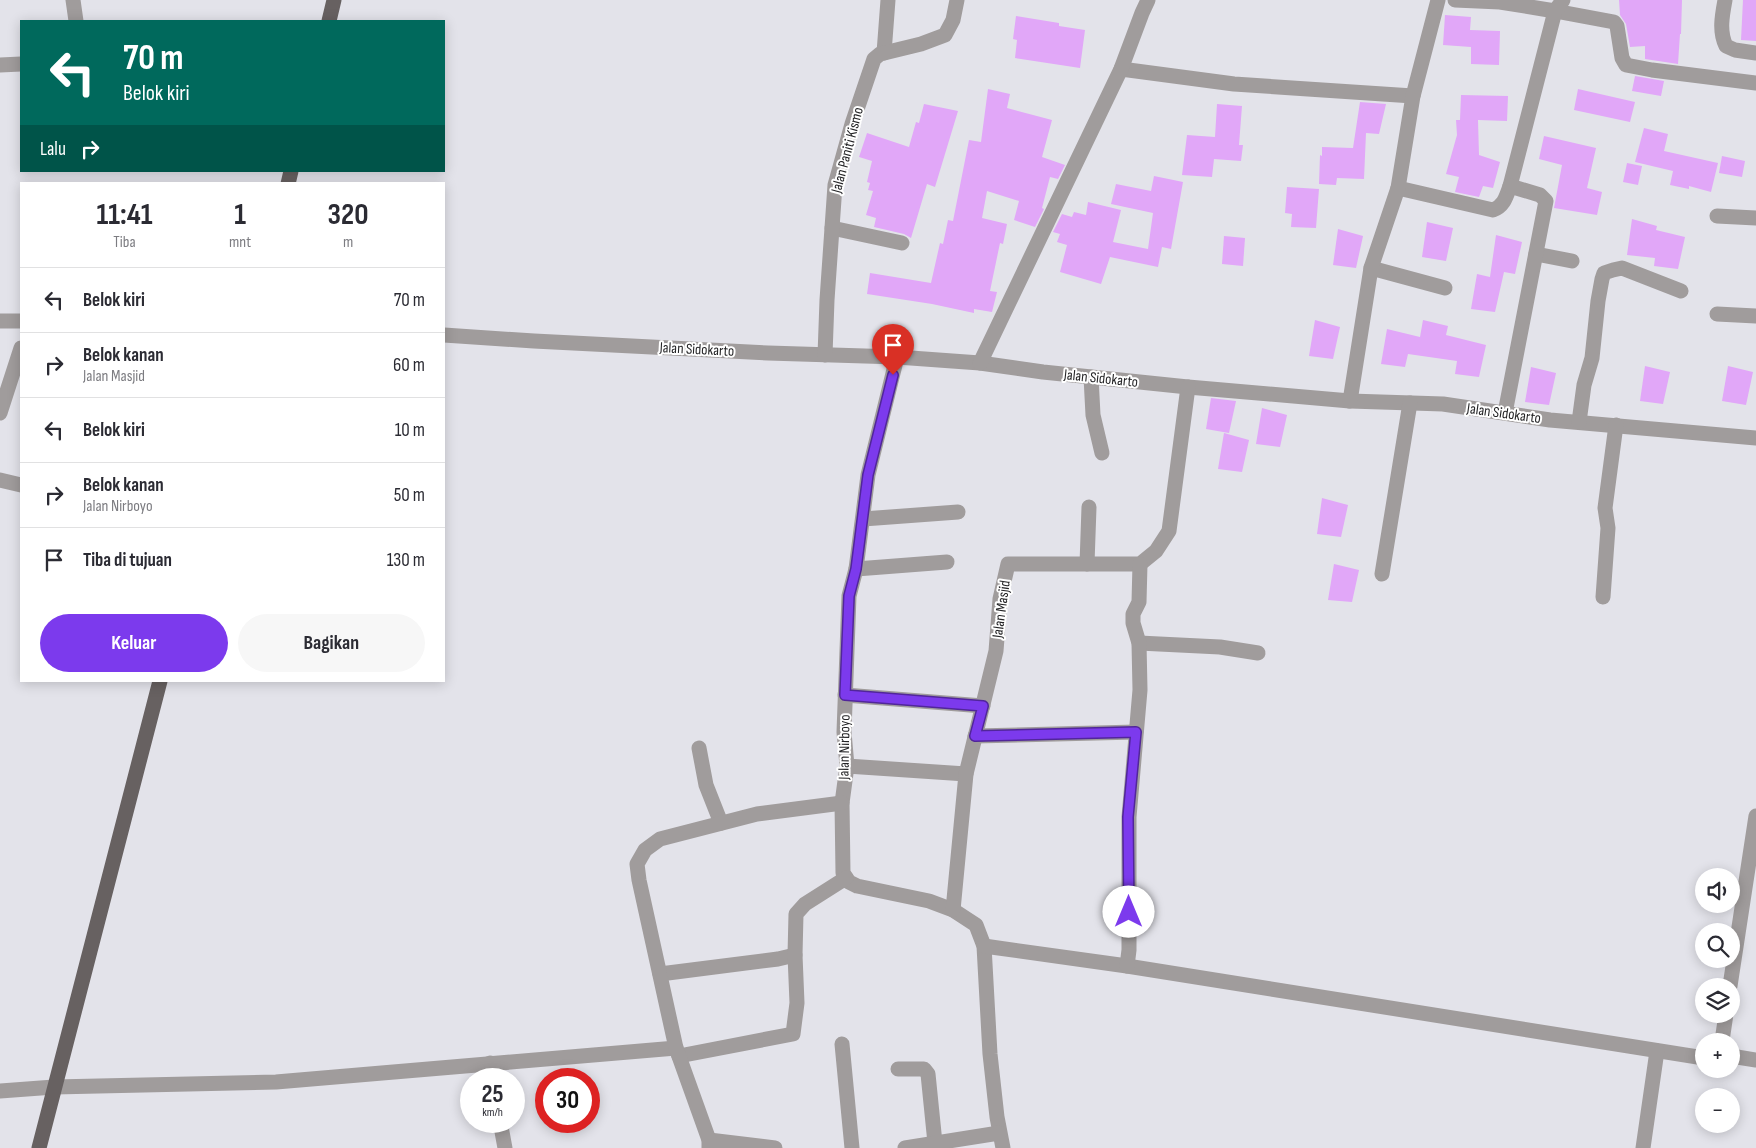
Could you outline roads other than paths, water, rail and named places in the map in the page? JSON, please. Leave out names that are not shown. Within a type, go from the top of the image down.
[{"type":"main road","points":[[329,20],[334,0]]},
{"type":"main road","points":[[39,1148],[160,682]]},
{"type":"street","points":[[73,0],[76,20]]},
{"type":"street","points":[[888,0],[884,53],[921,44],[945,35],[953,20],[957,0]]},
{"type":"street","points":[[980,363],[1122,69],[1148,0]]},
{"type":"street","points":[[1350,401],[1371,268],[1398,188],[1414,96],[1438,0]]},
{"type":"street","points":[[1455,0],[1559,5],[1614,22],[1617,26],[1622,58],[1626,65],[1756,83]]},
{"type":"street","points":[[1725,0],[1722,17],[1722,38],[1726,46],[1735,50],[1756,53]]},
{"type":"street","points":[[1398,188],[1493,210],[1499,208],[1504,202],[1510,186],[1559,5]]},
{"type":"street","name":"Jalan Paniti Kismo","points":[[825,355],[835,185],[852,124],[874,60],[884,53]]},
{"type":"street","points":[[0,65],[20,64]]},
{"type":"street","points":[[1122,69],[1234,84],[1414,96]]},
{"type":"street","points":[[1505,413],[1546,201],[1540,195],[1510,186]]},
{"type":"street","points":[[1717,216],[1756,218]]},
{"type":"street","points":[[832,228],[902,243]]},
{"type":"street","points":[[1536,254],[1572,261]]},
{"type":"street","points":[[1371,268],[1445,288]]},
{"type":"street","points":[[1579,422],[1584,385],[1592,358],[1598,301],[1604,273],[1622,268],[1681,291]]},
{"type":"street","points":[[1717,314],[1756,316]]},
{"type":"street","points":[[0,322],[20,322]]},
{"type":"street","name":"Jalan Sidokarto","points":[[445,335],[534,341],[897,357],[980,363],[1188,388],[1350,401],[1443,404],[1579,422],[1756,438]]},
{"type":"street","points":[[0,412],[20,351]]},
{"type":"street","name":"Jalan Nirboyo","points":[[846,878],[843,874],[842,803],[847,766],[844,732],[849,596],[856,569],[868,475],[897,357]]},
{"type":"street","points":[[1092,377],[1091,398],[1093,415],[1102,453]]},
{"type":"street","points":[[1127,966],[1129,950],[1128,817],[1140,690],[1139,643],[1133,622],[1133,614],[1139,602],[1140,564],[1156,551],[1169,531],[1188,388]]},
{"type":"street","points":[[1382,574],[1410,403]]},
{"type":"street","points":[[1603,598],[1608,528],[1605,508],[1616,425]]},
{"type":"street","points":[[0,480],[20,485]]},
{"type":"street","points":[[1087,564],[1090,507]]},
{"type":"street","points":[[863,519],[958,512]]},
{"type":"street","points":[[856,569],[947,562]]},
{"type":"street","name":"Jalan Masjid","points":[[954,910],[966,774],[996,651],[1000,599],[1008,564],[1140,564]]},
{"type":"street","points":[[1139,643],[1220,647],[1258,653]]},
{"type":"street","points":[[845,695],[983,706]]},
{"type":"street","points":[[975,736],[1136,732]]},
{"type":"street","points":[[698,748],[706,784],[721,823]]},
{"type":"street","points":[[847,766],[966,774]]},
{"type":"street","points":[[776,1148],[709,1144],[678,1052],[637,864],[645,850],[660,839],[756,814],[842,803]]},
{"type":"street","points":[[1731,978],[1756,816]]},
{"type":"street","points":[[0,1091],[54,1087],[276,1082],[490,1063],[678,1052],[794,1027],[797,1004],[796,914],[805,904],[846,878],[849,882],[858,886],[930,901],[954,910],[976,925],[984,946],[990,1054],[1001,1141],[935,1142],[905,1148]]},
{"type":"street","points":[[984,946],[1127,966],[1695,1057]]},
{"type":"street","points":[[660,974],[778,959],[795,955]]},
{"type":"street","points":[[842,1044],[852,1148]]},
{"type":"street","points":[[1643,1148],[1657,1051]]},
{"type":"street","points":[[1740,1057],[1756,1060]]},
{"type":"street","points":[[490,1063],[491,1068]]},
{"type":"street","points":[[898,1069],[924,1069],[928,1074],[935,1142]]},
{"type":"street","points":[[502,1133],[504,1148]]}]
